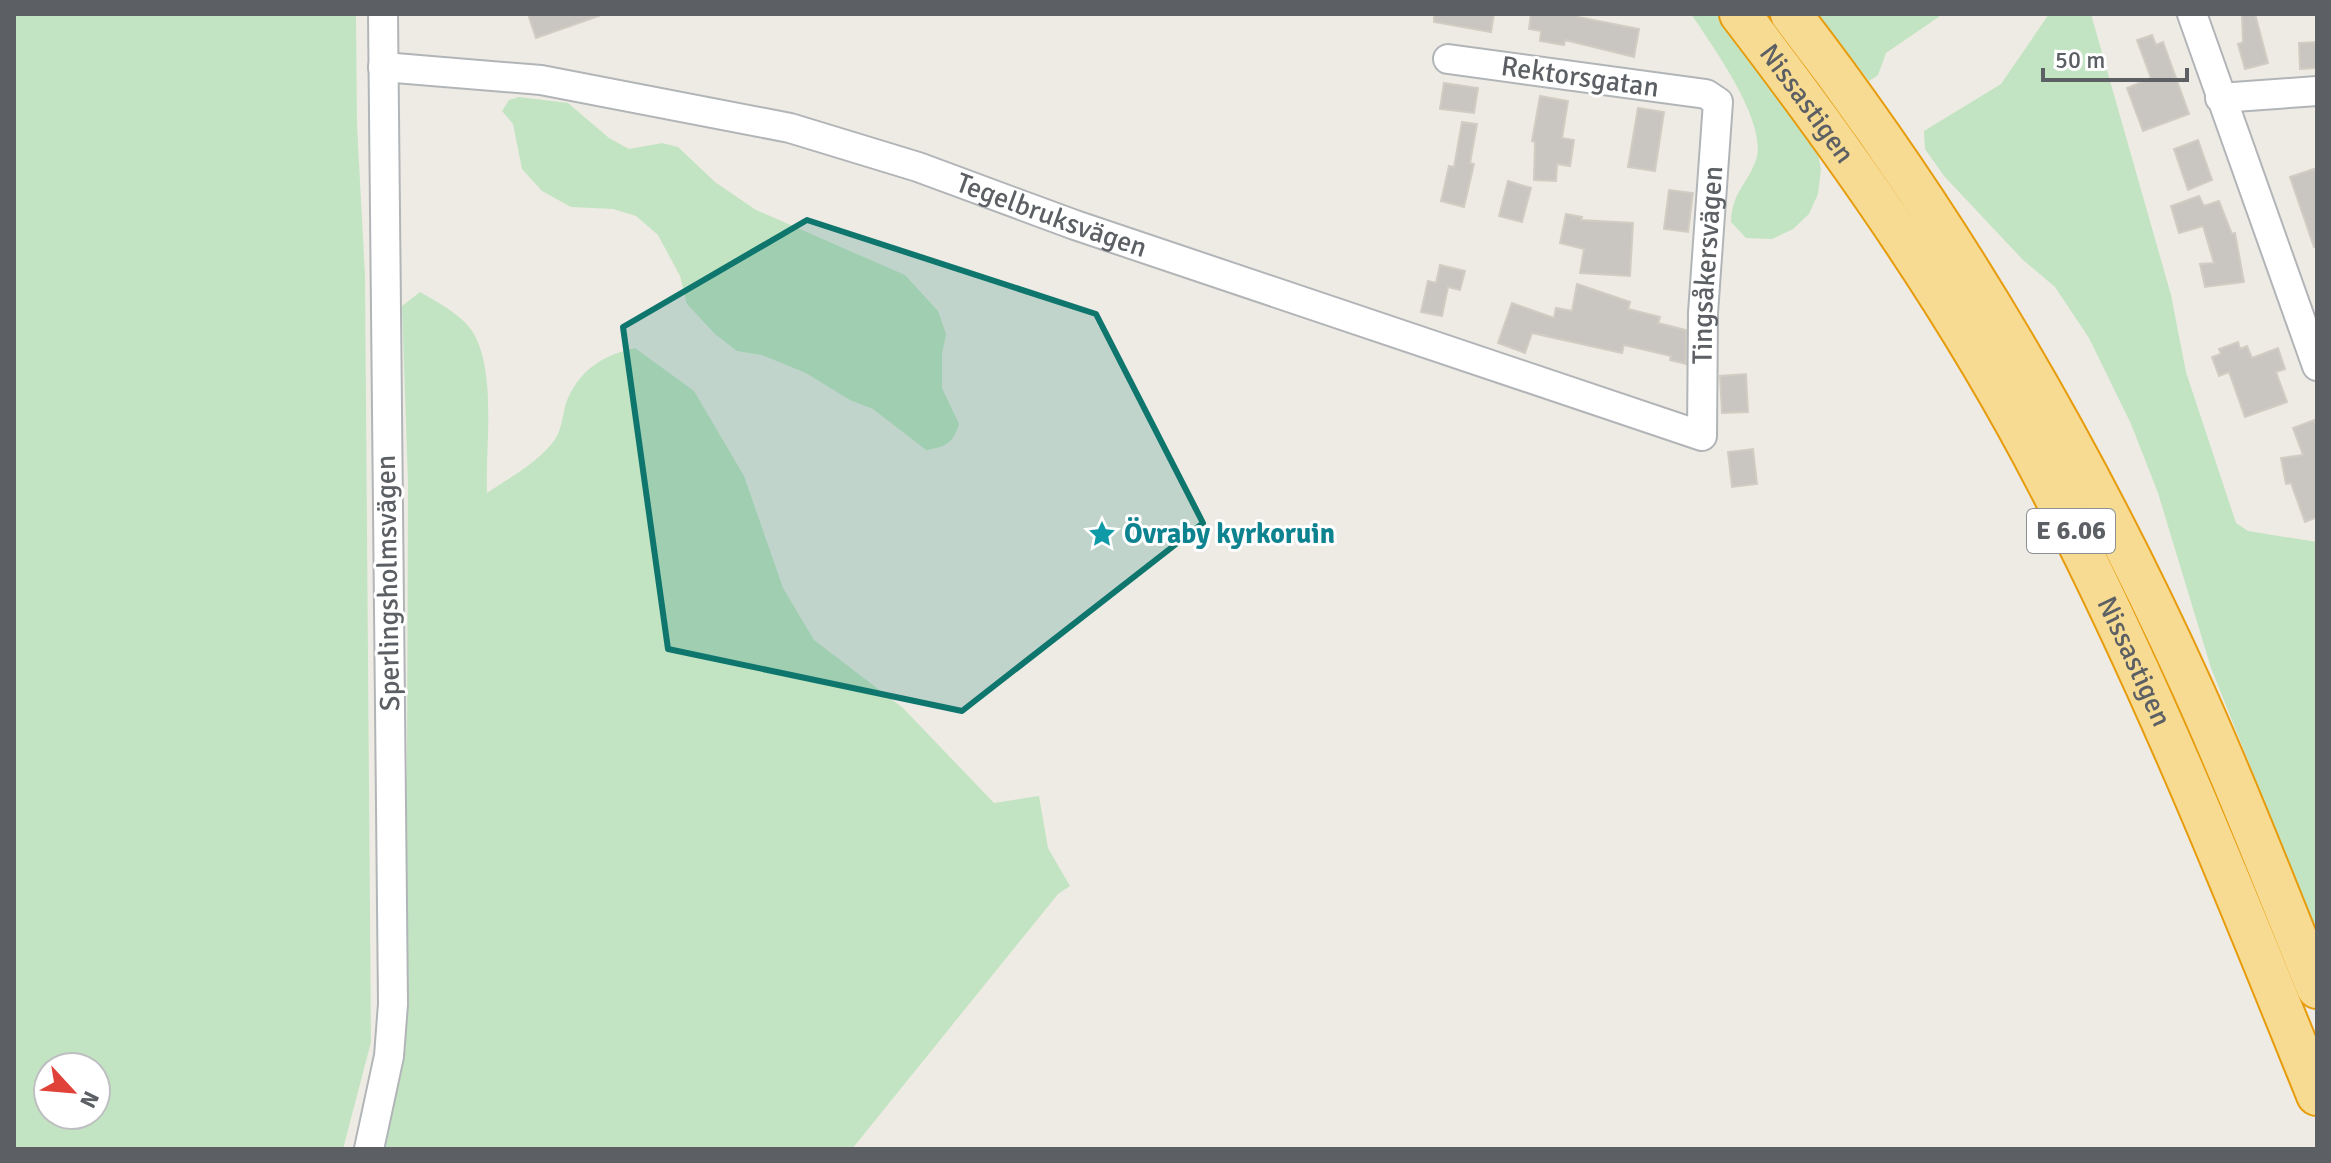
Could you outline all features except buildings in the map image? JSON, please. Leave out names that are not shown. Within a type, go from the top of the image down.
[{"type":"highway","name":"Nissastigen","points":[[1740,14],[1807,102],[1910,250],[2048,483],[2153,700],[2317,1095]]},
{"type":"highway","name":"Nissastigen","points":[[1791,14],[1904,168],[1978,281],[2083,464],[2192,687],[2317,988]]},
{"type":"street","name":"Sperlingsholmsvägen","points":[[369,1149],[389,1056],[393,1004],[383,14]]},
{"type":"street","points":[[2192,14],[2317,366]]},
{"type":"street","name":"Rektorsgatan","points":[[1448,59],[1713,97]]},
{"type":"street","name":"Tegelbruksvägen","points":[[383,67],[541,80],[790,128],[918,167],[1075,225],[1702,436]]},
{"type":"street","points":[[2220,98],[2317,91]]},
{"type":"street","name":"Tingsåkersvägen","points":[[1702,436],[1703,313],[1718,102],[1713,97]]},
{"type":"highlighted area","points":[[807,220],[1096,314],[1203,523],[962,711],[668,649],[623,327]]},
{"type":"green space","points":[[14,14],[356,14],[357,125],[365,275],[371,1042],[343,1149],[14,1149]]},
{"type":"green space","points":[[1691,14],[1720,14],[1815,140],[1821,169],[1818,194],[1809,214],[1793,229],[1772,239],[1746,238],[1731,222],[1737,196],[1756,160],[1758,144],[1754,126],[1736,84]]},
{"type":"green space","points":[[1818,14],[1943,14],[1886,53],[1878,75],[1869,81]]},
{"type":"green space","points":[[2049,14],[2091,14],[2171,295],[2186,372],[2236,523],[2248,531],[2317,542],[2317,933],[2211,668],[2158,493],[2131,424],[2089,338],[2055,287],[2023,260],[1944,176],[1925,149],[1924,131],[2001,84]]},
{"type":"green space","points":[[519,97],[568,103],[609,138],[629,149],[662,143],[678,147],[715,182],[756,210],[905,275],[938,311],[946,334],[942,354],[942,388],[959,424],[951,440],[926,450],[873,409],[850,400],[806,373],[762,355],[737,351],[715,334],[687,304],[680,276],[658,235],[636,216],[613,209],[571,207],[542,191],[522,169],[513,124],[502,111],[509,100]]},
{"type":"green space","points":[[420,292],[459,317],[479,344],[487,385],[487,493],[526,467],[552,443],[560,430],[568,398],[587,371],[604,359],[635,348],[694,391],[744,476],[783,588],[814,640],[903,708],[994,803],[1039,796],[1048,848],[1070,886],[1058,894],[852,1149],[382,1149],[406,1047],[408,483],[402,306]]},
{"type":"place","name":"Övraby kyrkoruin","points":[[1102,534]]}]
